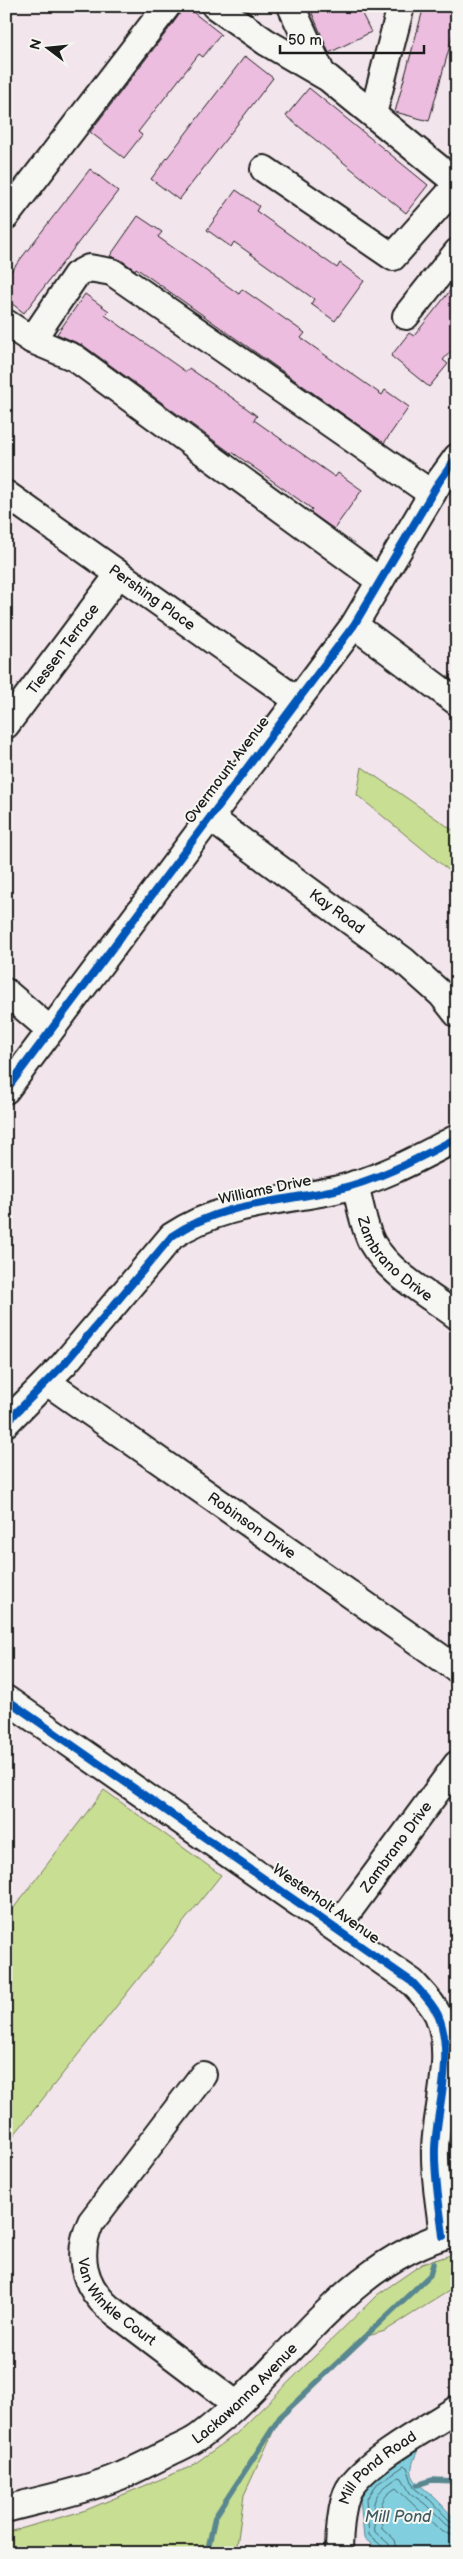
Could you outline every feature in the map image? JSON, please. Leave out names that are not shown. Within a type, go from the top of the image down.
[{"type":"street","points":[[6,216],[167,6]]},
{"type":"street","points":[[215,6],[266,42],[322,74],[457,184],[394,257],[264,169]]},
{"type":"street","points":[[290,6],[322,74]]},
{"type":"street","points":[[373,114],[400,6]]},
{"type":"street","points":[[406,316],[457,252]]},
{"type":"street","points":[[32,340],[76,275],[89,268],[112,272],[449,476]]},
{"type":"street","points":[[6,324],[32,340],[75,358],[380,581]]},
{"type":"street","name":"Overmount Avenue","points":[[6,1090],[354,625],[380,581],[449,476]]},
{"type":"street","name":"Pershing Place","points":[[6,494],[297,700]]},
{"type":"street","name":"Tiessen Terrace","points":[[6,725],[119,574]]},
{"type":"street","points":[[354,625],[457,702]]},
{"type":"street","name":"Kay Road","points":[[209,817],[404,960],[440,994],[457,1014]]},
{"type":"street","points":[[6,992],[50,1030]]},
{"type":"street","name":"Williams Drive","points":[[6,1423],[47,1382],[172,1236],[188,1226],[221,1211],[355,1184],[405,1166],[457,1138]]},
{"type":"street","name":"Zambrano Drive","points":[[355,1184],[369,1234],[384,1258],[396,1270],[457,1316]]},
{"type":"street","name":"Robinson Drive","points":[[47,1382],[457,1669]]},
{"type":"street","name":"Westerholt Avenue","points":[[6,1698],[412,1982],[438,2015],[446,2054],[446,2137],[435,2166],[438,2195],[450,2234]]},
{"type":"street","name":"Zambrano Drive","points":[[336,1928],[457,1764]]},
{"type":"street","name":"Van Winkle Court","points":[[203,2075],[91,2222],[85,2234],[82,2252],[84,2270],[95,2296],[236,2404]]},
{"type":"street","points":[[438,2195],[457,2176]]},
{"type":"street","name":"Lackawanna Avenue","points":[[6,2509],[114,2479],[198,2438],[236,2404],[333,2305],[369,2274],[399,2255],[450,2234]]},
{"type":"street","name":"Mill Pond Road","points":[[339,2553],[339,2531],[349,2489],[377,2460],[457,2409]]},
{"type":"green space","points":[[362,767],[457,833],[457,877],[357,795]]},
{"type":"green space","points":[[104,1790],[221,1875],[6,2145],[6,1918]]},
{"type":"green space","points":[[457,2253],[457,2286],[385,2331],[368,2336],[280,2417],[244,2495],[236,2553],[6,2553],[6,2533],[86,2510],[190,2467],[236,2434],[377,2295],[422,2264]]},
{"type":"water","name":"Mill Pond","points":[[418,2450],[412,2467],[412,2473],[417,2482],[457,2520],[457,2553],[382,2553],[364,2538],[360,2499],[373,2480]]},
{"type":"building","points":[[182,6],[185,6],[221,34],[203,57],[199,54],[138,132],[142,135],[124,158],[90,132],[179,15]]},
{"type":"building","points":[[309,6],[358,6],[371,32],[329,53]]},
{"type":"building","points":[[424,6],[457,6],[457,20],[429,121],[395,112]]},
{"type":"building","points":[[245,56],[273,78],[179,200],[151,179]]},
{"type":"building","points":[[309,88],[428,185],[406,213],[286,116]]},
{"type":"building","points":[[90,169],[118,191],[24,313],[6,299],[6,278]]},
{"type":"building","points":[[236,190],[259,206],[256,211],[337,268],[340,263],[364,281],[335,321],[311,304],[314,299],[234,242],[231,247],[207,230]]},
{"type":"building","points":[[138,216],[162,232],[158,237],[239,294],[242,289],[305,333],[301,338],[382,395],[385,390],[409,407],[384,443],[136,268],[135,270],[121,260],[110,256]]},
{"type":"building","points":[[457,282],[457,344],[443,360],[448,364],[429,387],[391,356],[409,333],[414,336]]},
{"type":"building","points":[[85,294],[109,311],[105,315],[186,372],[189,368],[234,399],[257,416],[254,420],[335,477],[338,473],[362,490],[334,529],[310,512],[312,509],[231,453],[84,346],[57,334]]},
{"type":"waterway","points":[[207,2553],[215,2517],[280,2417],[430,2275],[433,2264]]},
{"type":"waterway","points":[[417,2485],[432,2480],[457,2481]]},
{"type":"cycle path","points":[[6,1090],[354,625],[439,482],[457,457]]},
{"type":"cycle path","points":[[6,1423],[64,1364],[172,1236],[191,1225],[230,1210],[335,1190],[367,1181],[398,1168],[457,1138]]},
{"type":"cycle path","points":[[6,1699],[412,1982],[430,2001],[436,2010],[443,2030],[445,2047],[444,2081],[435,2148],[436,2181],[443,2236]]}]
